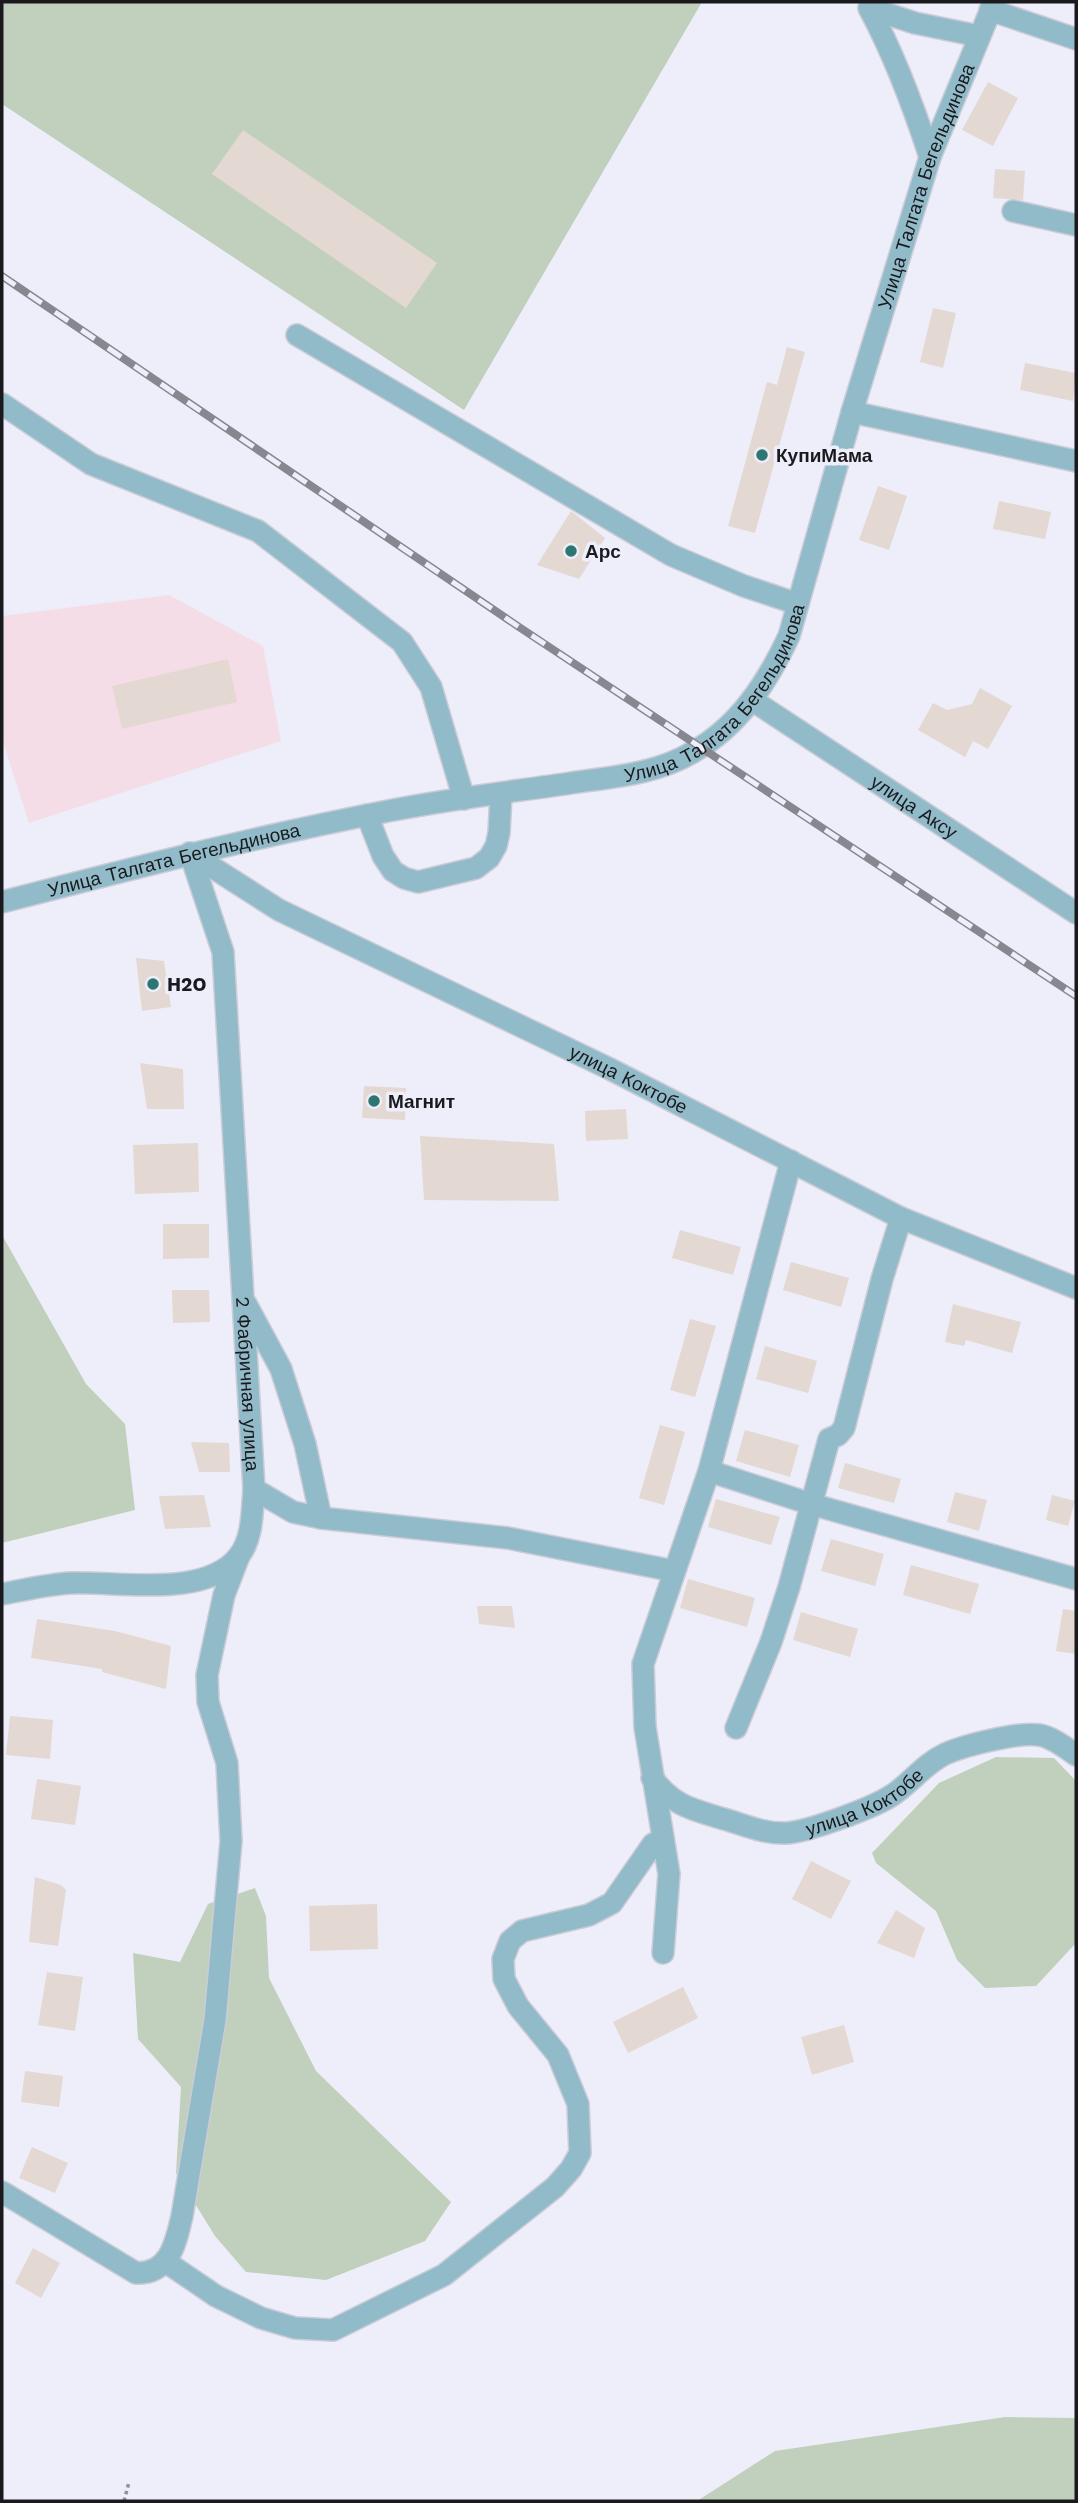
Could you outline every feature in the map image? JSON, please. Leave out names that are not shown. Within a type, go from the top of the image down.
[{"type":"street","points":[[866,5],[915,23],[979,36]]},
{"type":"street","points":[[866,5],[892,51],[930,157]]},
{"type":"street","points":[[992,6],[1076,39]]},
{"type":"street","name":"Улица Талгата Бегельдинова","points":[[2,902],[190,853],[366,816],[642,773],[692,753],[726,728],[752,700],[773,670],[789,636],[852,412],[930,157],[992,6]]},
{"type":"street","points":[[1013,211],[1076,225]]},
{"type":"street","points":[[297,335],[671,555],[744,586],[798,604]]},
{"type":"street","points":[[2,404],[91,464],[258,531],[402,642],[431,687],[464,799]]},
{"type":"street","points":[[852,412],[1076,461]]},
{"type":"street","name":"улица Аксу","points":[[752,700],[1076,913]]},
{"type":"street","points":[[366,816],[383,856],[393,871],[418,882],[476,869],[489,858],[499,834],[500,794]]},
{"type":"street","name":"улица Коктобе","points":[[190,853],[279,911],[610,1069],[901,1218],[1076,1288]]},
{"type":"street","name":"2 Фабричная улица","points":[[190,853],[223,953],[254,1489],[293,1512],[321,1518],[508,1538],[674,1570]]},
{"type":"street","points":[[663,1953],[669,1874],[645,1727],[643,1664],[709,1471],[791,1161]]},
{"type":"street","points":[[736,1728],[771,1642],[789,1587],[829,1439],[844,1428],[882,1279],[901,1218]]},
{"type":"street","points":[[242,1298],[281,1368],[305,1444],[321,1518]]},
{"type":"street","points":[[709,1471],[811,1504],[1076,1579]]},
{"type":"street","points":[[2,2192],[136,2273],[146,2273],[166,2262],[174,2247],[182,2216],[215,2020],[231,1841],[228,1763],[208,1702],[207,1675],[223,1595],[248,1541],[254,1489]]},
{"type":"street","points":[[2,1594],[69,1583],[173,1585],[203,1580],[229,1566],[239,1556]]},
{"type":"street","name":"улица Коктобе","points":[[652,1778],[671,1798],[688,1809],[768,1833],[789,1833],[817,1826],[889,1797],[946,1754],[1010,1736],[1039,1735],[1076,1755]]},
{"type":"street","points":[[166,2262],[216,2296],[261,2318],[295,2328],[333,2330],[444,2275],[555,2187],[571,2169],[580,2153],[578,2104],[558,2055],[513,1997],[504,1979],[503,1959],[510,1941],[522,1931],[589,1915],[612,1903],[653,1844],[662,1840]]},
{"type":"path","points":[[124,2501],[129,2482]]},
{"type":"shaded area","points":[[169,595],[263,646],[281,741],[29,823],[2,739],[2,616]]},
{"type":"green space","points":[[2,2],[702,2],[464,410],[2,104]]},
{"type":"green space","points":[[2,1235],[86,1384],[125,1424],[135,1510],[2,1543]]},
{"type":"green space","points":[[996,1757],[1054,1758],[1076,1781],[1076,1943],[1036,1986],[985,1988],[957,1960],[936,1911],[876,1863],[872,1853],[939,1783]]},
{"type":"green space","points":[[255,1888],[266,1916],[269,1978],[316,2071],[451,2202],[425,2241],[326,2280],[246,2272],[215,2236],[176,2173],[181,2087],[138,2039],[133,1953],[180,1962],[208,1904]]},
{"type":"green space","points":[[1005,2417],[1076,2418],[1076,2501],[697,2501],[775,2451]]},
{"type":"building","points":[[988,82],[1018,98],[993,146],[962,130]]},
{"type":"building","points":[[243,130],[437,263],[406,308],[212,174]]},
{"type":"building","points":[[995,169],[1025,171],[1023,200],[993,198]]},
{"type":"building","points":[[933,308],[956,313],[943,368],[920,362]]},
{"type":"building","name":"КупиМама","points":[[787,347],[805,352],[755,533],[728,526],[767,382],[777,385]]},
{"type":"building","points":[[1025,363],[1076,373],[1073,401],[1020,390]]},
{"type":"building","points":[[878,486],[907,496],[889,550],[859,540]]},
{"type":"building","points":[[999,501],[1051,512],[1045,539],[993,529]]},
{"type":"building","name":"Арс","points":[[571,511],[605,538],[579,579],[537,565]]},
{"type":"building","points":[[228,659],[237,702],[122,729],[112,686]]},
{"type":"building","points":[[980,688],[1012,706],[988,749],[973,741],[965,757],[918,730],[933,703],[947,710],[972,704]]},
{"type":"building","name":"H2O","points":[[136,958],[164,961],[171,1007],[142,1011]]},
{"type":"building","points":[[140,1063],[183,1069],[184,1109],[147,1109]]},
{"type":"building","points":[[364,1086],[406,1088],[405,1120],[362,1118]]},
{"type":"building","points":[[626,1109],[628,1139],[586,1141],[585,1111]]},
{"type":"building","points":[[420,1136],[554,1144],[559,1201],[424,1200]]},
{"type":"building","points":[[198,1143],[199,1192],[135,1194],[133,1145]]},
{"type":"building","points":[[163,1224],[209,1224],[209,1258],[163,1259]]},
{"type":"building","points":[[680,1230],[741,1247],[733,1275],[672,1258]]},
{"type":"building","points":[[791,1262],[849,1278],[841,1307],[783,1290]]},
{"type":"building","points":[[172,1290],[209,1290],[210,1322],[173,1323]]},
{"type":"building","points":[[953,1304],[1021,1322],[1012,1353],[966,1340],[964,1346],[945,1342]]},
{"type":"building","points":[[690,1319],[716,1326],[695,1397],[670,1390]]},
{"type":"building","points":[[765,1346],[817,1361],[808,1393],[756,1379]]},
{"type":"building","points":[[660,1425],[685,1432],[664,1505],[639,1498]]},
{"type":"building","points":[[745,1430],[799,1445],[790,1477],[736,1461]]},
{"type":"building","points":[[191,1442],[229,1443],[230,1472],[199,1472]]},
{"type":"building","points":[[845,1463],[901,1479],[894,1503],[838,1488]]},
{"type":"building","points":[[955,1492],[987,1500],[979,1531],[947,1522]]},
{"type":"building","points":[[204,1495],[211,1527],[165,1529],[159,1496]]},
{"type":"building","points":[[1052,1495],[1075,1501],[1068,1526],[1046,1520]]},
{"type":"building","points":[[716,1499],[780,1517],[771,1545],[708,1527]]},
{"type":"building","points":[[831,1539],[884,1554],[875,1586],[821,1571]]},
{"type":"building","points":[[911,1565],[979,1584],[970,1614],[903,1595]]},
{"type":"building","points":[[688,1579],[755,1598],[747,1627],[680,1608]]},
{"type":"building","points":[[477,1606],[512,1606],[515,1628],[479,1624]]},
{"type":"building","points":[[1063,1609],[1076,1611],[1076,1654],[1056,1651]]},
{"type":"building","points":[[801,1612],[858,1629],[850,1657],[793,1640]]},
{"type":"building","points":[[37,1619],[115,1631],[171,1646],[166,1689],[102,1672],[102,1669],[31,1658]]},
{"type":"building","points":[[10,1716],[53,1720],[50,1759],[6,1755]]},
{"type":"building","points":[[37,1779],[81,1786],[75,1825],[31,1819]]},
{"type":"building","points":[[811,1861],[851,1881],[831,1919],[792,1899]]},
{"type":"building","points":[[35,1877],[61,1885],[66,1890],[58,1946],[29,1942]]},
{"type":"building","points":[[377,1904],[378,1949],[310,1951],[309,1906]]},
{"type":"building","points":[[896,1910],[925,1928],[914,1958],[877,1943]]},
{"type":"building","points":[[47,1972],[83,1977],[75,2031],[38,2025]]},
{"type":"building","points":[[683,1987],[698,2018],[628,2053],[613,2022]]},
{"type":"building","points":[[844,2025],[854,2062],[812,2075],[801,2037]]},
{"type":"building","points":[[25,2071],[63,2076],[59,2107],[21,2102]]},
{"type":"building","points":[[32,2147],[68,2163],[55,2193],[19,2178]]},
{"type":"building","points":[[33,2248],[60,2263],[41,2298],[15,2283]]},
{"type":"railway","points":[[2,276],[519,627],[1076,996]]},
{"type":"place","name":"КупиМама","points":[[762,455]]},
{"type":"place","name":"Арс","points":[[571,551]]},
{"type":"place","name":"H2O","points":[[153,984]]},
{"type":"place","name":"Магнит","points":[[374,1101]]}]
